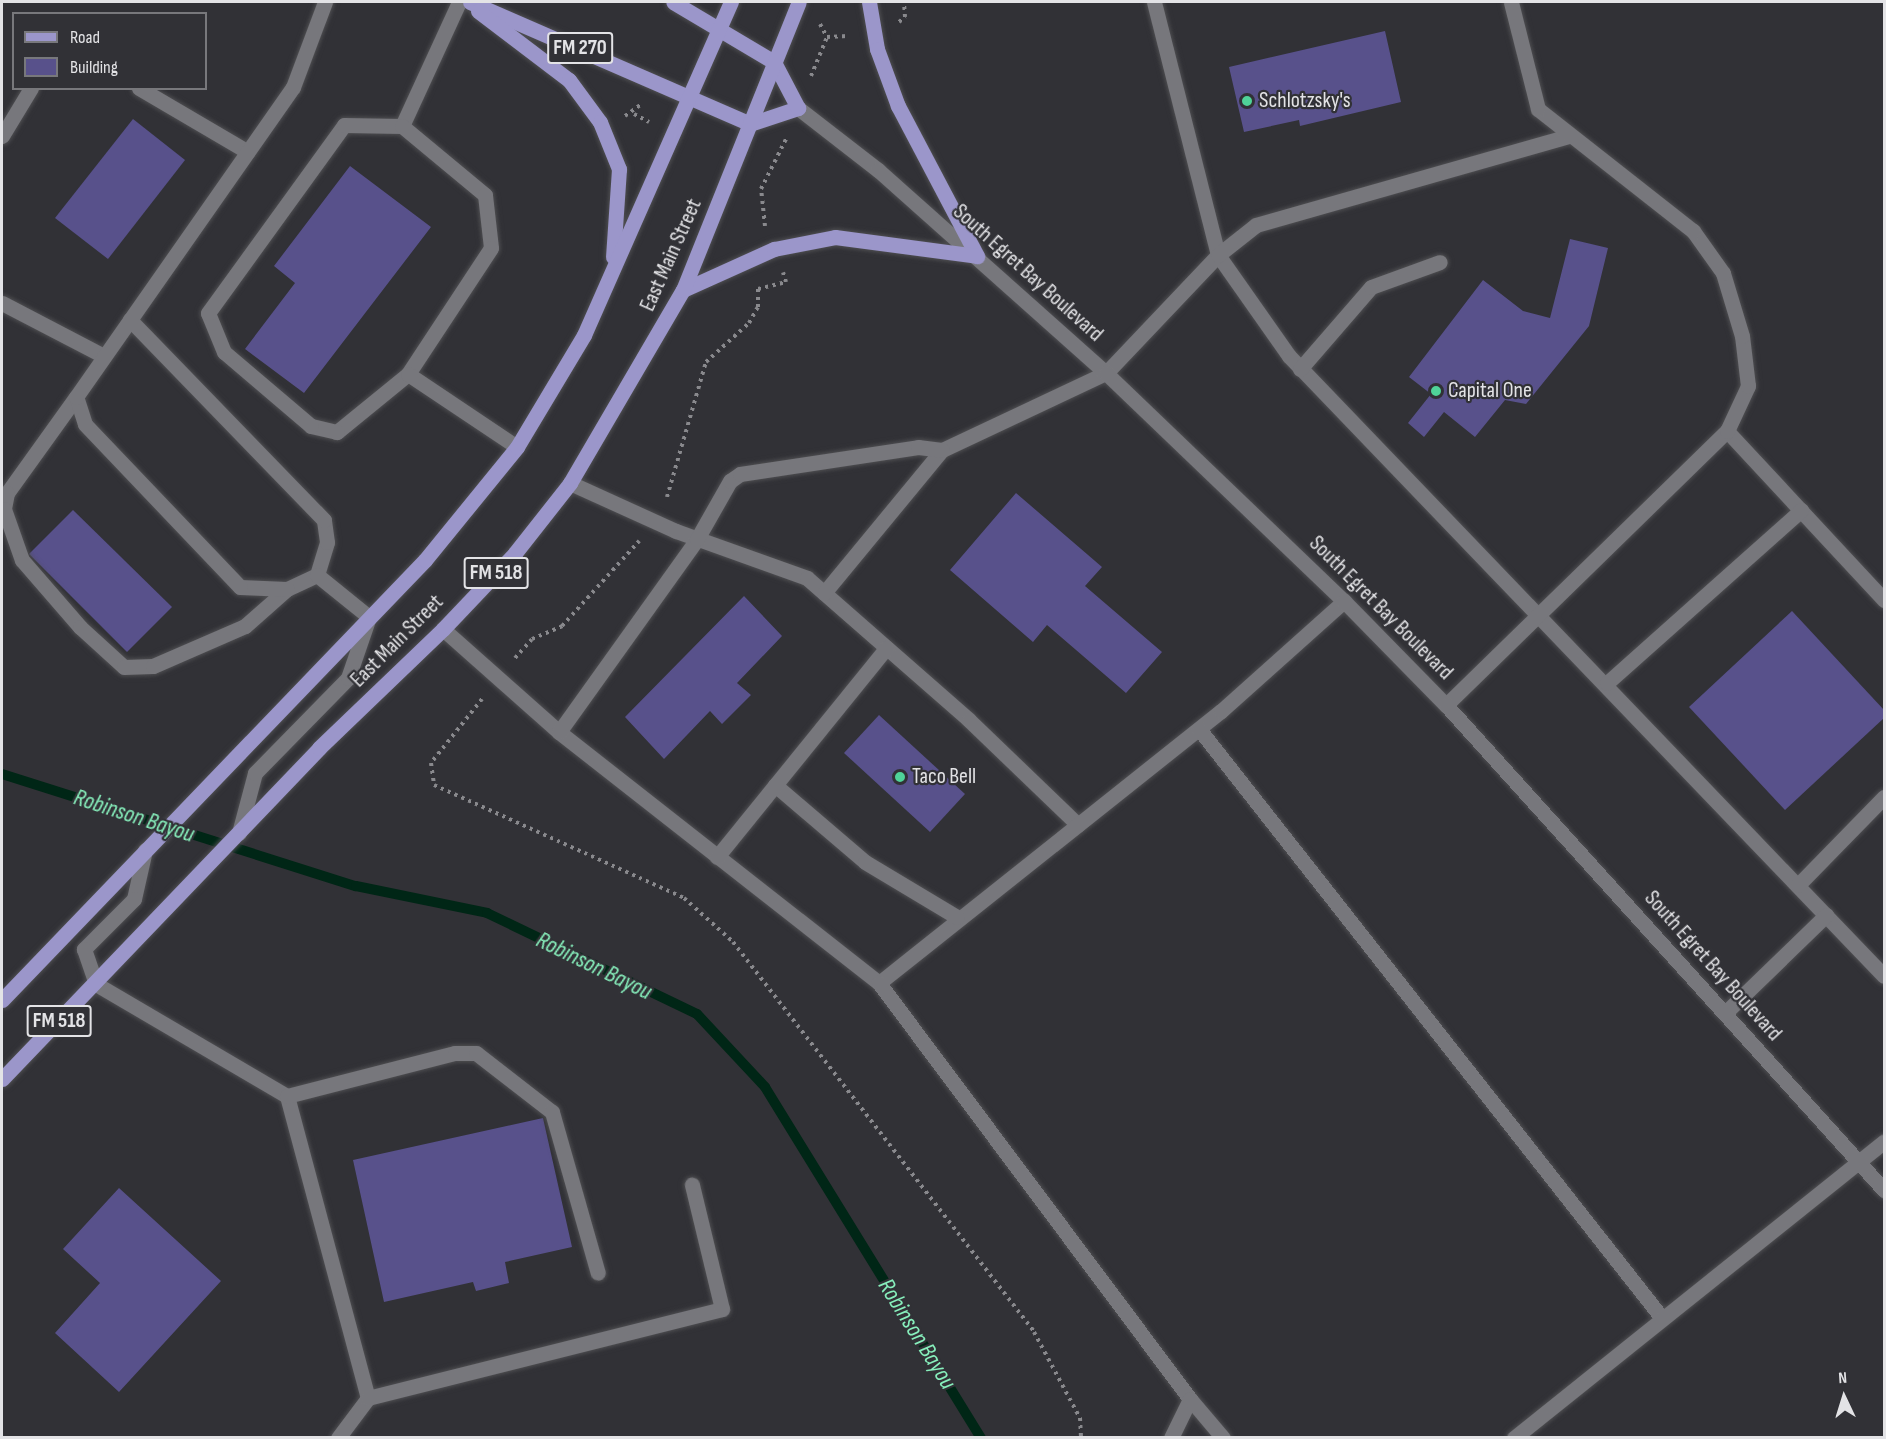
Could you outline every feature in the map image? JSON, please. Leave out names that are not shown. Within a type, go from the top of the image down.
[{"type":"main road","points":[[130,321],[324,520],[327,542],[317,575],[287,589],[245,626],[138,670],[124,667],[80,627],[13,548],[3,510],[7,493],[293,87],[325,2]]},
{"type":"main road","points":[[402,126],[459,2]]},
{"type":"main road","points":[[468,2],[569,80],[600,122],[619,169],[613,267]]},
{"type":"main road","name":"FM 270","points":[[468,2],[750,124]]},
{"type":"main road","points":[[673,2],[720,26],[774,62],[798,108],[750,124]]},
{"type":"main road","name":"East Main Street","points":[[2,1000],[263,725],[425,560],[517,447],[584,335],[730,2]]},
{"type":"main road","name":"East Main Street","points":[[2,1079],[96,984],[319,748],[443,629],[515,553],[570,483],[683,290],[799,2]]},
{"type":"main road","points":[[868,2],[877,49],[898,106],[977,256]]},
{"type":"main road","points":[[1154,2],[1218,255],[1300,369],[1540,613],[1884,976]]},
{"type":"main road","points":[[1446,705],[1727,431],[1748,386],[1742,336],[1723,273],[1693,231],[1568,136],[1538,109],[1511,2]]},
{"type":"main road","points":[[2,136],[30,90]]},
{"type":"main road","points":[[142,90],[248,152]]},
{"type":"main road","name":"South Egret Bay Boulevard","points":[[798,108],[977,256],[1106,373],[1344,602],[1446,705],[1884,1190]]},
{"type":"main road","points":[[344,125],[402,126],[485,195],[491,248],[408,374],[337,432],[311,426],[224,352],[208,313],[344,125]]},
{"type":"main road","points":[[824,593],[942,450],[1106,373],[1218,255],[1256,225],[1568,136]]},
{"type":"main road","points":[[683,290],[774,249],[835,237],[977,256]]},
{"type":"main road","points":[[1300,369],[1371,287],[1440,262]]},
{"type":"main road","points":[[2,303],[104,356]]},
{"type":"main road","points":[[408,374],[517,447]]},
{"type":"main road","points":[[76,397],[85,424],[240,587],[287,589]]},
{"type":"main road","points":[[1727,431],[1884,600]]},
{"type":"main road","points":[[559,732],[696,539],[730,481],[740,474],[918,447],[942,450]]},
{"type":"main road","points":[[570,483],[696,539],[807,578],[1078,825]]},
{"type":"main road","points":[[1606,683],[1801,510]]},
{"type":"main road","points":[[239,834],[255,773],[348,678],[369,617],[317,575]]},
{"type":"main road","points":[[879,983],[957,917],[1199,729],[1344,602]]},
{"type":"main road","points":[[443,629],[559,732],[879,983],[1190,1398],[1223,1437]]},
{"type":"main road","points":[[717,857],[886,648]]},
{"type":"main road","points":[[1199,729],[1662,1318]]},
{"type":"main road","points":[[775,785],[865,862],[957,917]]},
{"type":"main road","points":[[1798,885],[1884,797]]},
{"type":"main road","points":[[145,850],[134,899],[84,950],[96,984],[287,1096],[368,1398]]},
{"type":"main road","points":[[1725,1013],[1827,915]]},
{"type":"main road","points":[[287,1096],[455,1053],[476,1053],[552,1112],[598,1273]]},
{"type":"main road","points":[[1514,1437],[1884,1142]]},
{"type":"main road","points":[[338,1437],[368,1398],[722,1309],[692,1185]]},
{"type":"main road","points":[[1171,1437],[1190,1398]]},
{"type":"path","points":[[900,21],[904,2]]},
{"type":"path","points":[[817,18],[826,37]]},
{"type":"path","points":[[634,114],[640,105]]},
{"type":"path","points":[[625,116],[634,114],[656,126]]},
{"type":"building","points":[[1385,31],[1401,102],[1300,126],[1299,120],[1244,132],[1229,67]]},
{"type":"building","points":[[133,119],[185,160],[108,259],[55,218]]},
{"type":"building","points":[[350,166],[431,227],[304,393],[245,349],[295,283],[274,266]]},
{"type":"building","points":[[1570,239],[1608,248],[1589,326],[1526,404],[1505,400],[1475,437],[1444,412],[1424,437],[1408,423],[1431,394],[1409,377],[1483,280],[1523,311],[1550,318]]},
{"type":"building","points":[[1016,493],[1102,567],[1085,586],[1162,652],[1126,693],[1047,625],[1033,642],[950,570]]},
{"type":"building","points":[[73,510],[172,607],[127,652],[29,554]]},
{"type":"building","points":[[744,596],[782,636],[737,683],[751,695],[722,724],[710,711],[664,759],[625,717]]},
{"type":"building","points":[[1792,611],[1884,710],[1884,718],[1785,810],[1689,707]]},
{"type":"building","points":[[879,715],[965,794],[930,832],[844,753]]},
{"type":"building","points":[[543,1118],[572,1247],[505,1262],[509,1283],[476,1291],[473,1282],[384,1302],[353,1160]]},
{"type":"building","points":[[119,1188],[221,1281],[119,1392],[55,1333],[100,1283],[63,1249]]},
{"type":"waterway","name":"Robinson Bayou","points":[[2,774],[356,886],[487,913],[697,1014],[765,1087],[981,1438]]},
{"type":"place","name":"Schlotzsky's","points":[[1247,101]]},
{"type":"place","name":"Capital One","points":[[1436,391]]},
{"type":"place","name":"Taco Bell","points":[[900,777]]}]
